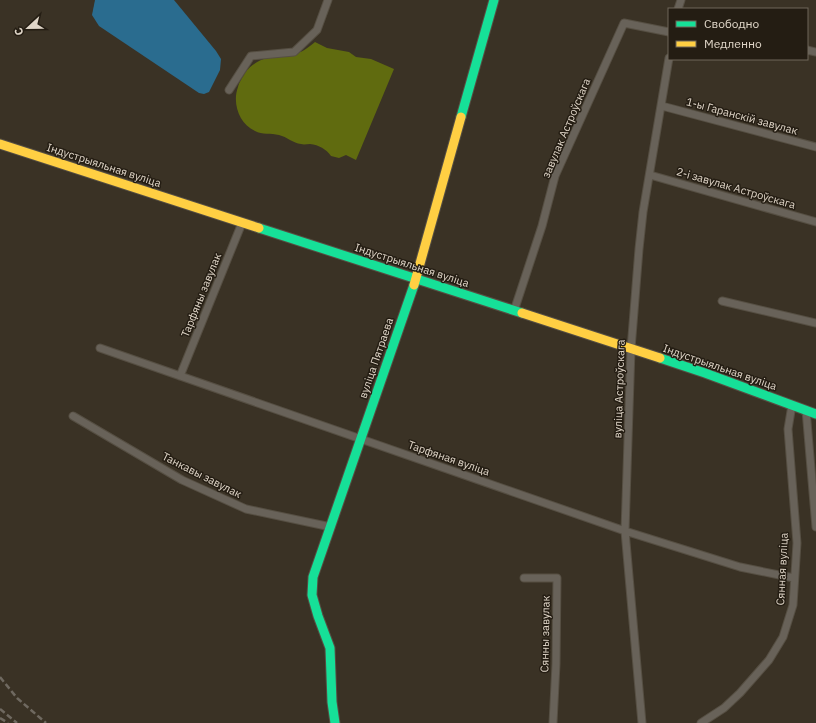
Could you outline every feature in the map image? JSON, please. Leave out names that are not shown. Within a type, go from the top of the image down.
[{"type":"street","points":[[229,90],[251,56],[294,52],[317,30],[328,0]]},
{"type":"street","name":"вуліца Пятраева","points":[[335,723],[332,702],[330,648],[312,596],[313,577],[416,279],[494,0]]},
{"type":"street","name":"завулак Астроўскага","points":[[514,311],[542,226],[555,176],[624,23],[668,32]]},
{"type":"street","name":"вуліца Астроўскага","points":[[642,723],[625,531],[631,349],[643,212],[669,60]]},
{"type":"street","name":"1-ы Гаранскій завулак","points":[[662,106],[816,147]]},
{"type":"street","name":"Індустрыяльная вуліца","points":[[0,144],[705,373],[816,414]]},
{"type":"street","name":"2-і завулак Астроўскага","points":[[650,175],[816,222]]},
{"type":"street","name":"Тарфяны завулак","points":[[180,376],[242,223]]},
{"type":"street","points":[[722,301],[816,323]]},
{"type":"street","name":"Тарфяная вуліца","points":[[100,348],[362,438],[625,531],[740,567],[794,578]]},
{"type":"street","name":"Сянная вуліца","points":[[702,723],[724,708],[740,694],[769,660],[783,637],[793,605],[797,543],[788,429],[792,405]]},
{"type":"street","points":[[806,410],[816,527]]},
{"type":"street","name":"Танкавы завулак","points":[[73,416],[182,480],[246,510],[331,527]]},
{"type":"street","name":"Сянны завулак","points":[[524,578],[558,578],[553,723]]},
{"type":"green space","points":[[315,42],[327,48],[349,52],[356,57],[371,59],[394,69],[356,160],[346,155],[339,158],[331,156],[325,149],[316,145],[298,143],[279,135],[258,132],[249,128],[238,112],[236,93],[240,81],[249,68],[267,58],[296,54]]},
{"type":"water","points":[[95,0],[174,0],[221,59],[220,70],[209,92],[204,94],[199,93],[99,26],[92,15]]},
{"type":"railway","points":[[0,677],[17,698],[46,723]]},
{"type":"railway","points":[[0,709],[17,723]]},
{"type":"railway","points":[[0,718],[8,723]]},
{"type":"traffic: fast","points":[[461,117],[494,0]]},
{"type":"traffic: fast","points":[[259,228],[522,313]]},
{"type":"traffic: fast","points":[[335,723],[332,702],[330,648],[312,595],[313,577],[414,285]]},
{"type":"traffic: fast","points":[[660,358],[816,414]]},
{"type":"traffic: slow","points":[[414,285],[461,117]]},
{"type":"traffic: slow","points":[[0,144],[259,228]]},
{"type":"traffic: slow","points":[[522,313],[660,358]]}]
